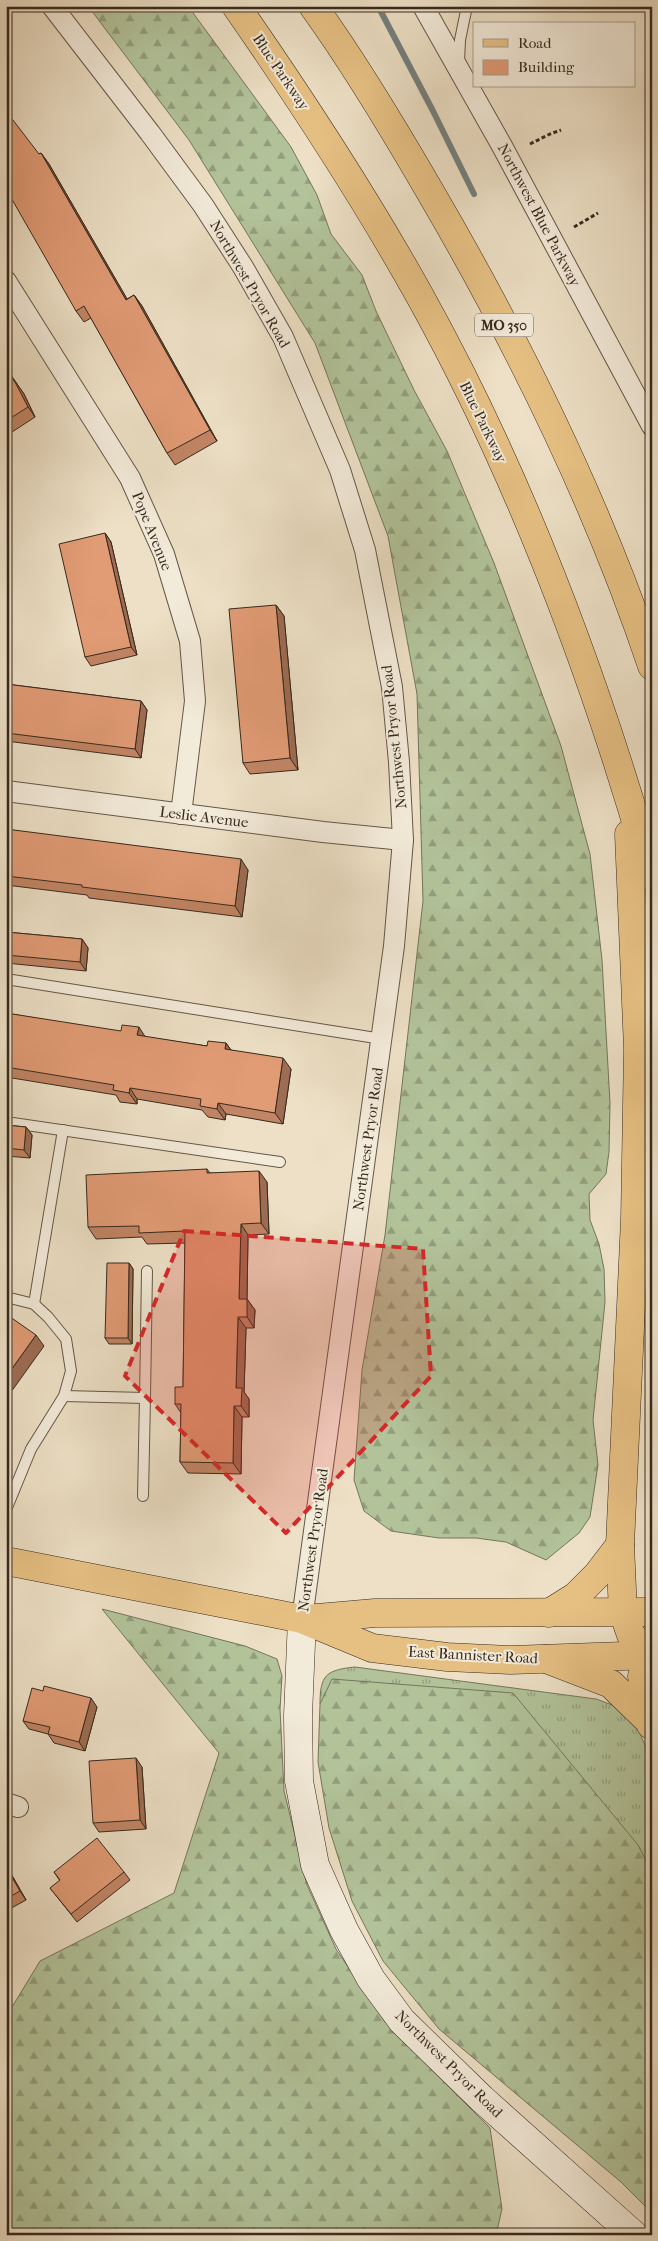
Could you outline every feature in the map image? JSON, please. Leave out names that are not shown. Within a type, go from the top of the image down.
[{"type":"main road","name":"Blue Parkway","points":[[236,6],[316,123],[378,224],[422,300],[486,428],[540,546],[591,680],[627,790],[652,876]]},
{"type":"main road","name":"MO 350","points":[[313,6],[332,32],[400,141],[462,245],[532,377],[594,515],[652,666]]},
{"type":"main road","points":[[627,790],[638,1049],[636,1219],[620,1545],[622,1612],[632,1634],[651,1654],[642,1676],[650,1724]]},
{"type":"main road","points":[[549,1613],[576,1596],[597,1575],[620,1545]]},
{"type":"main road","name":"East Bannister Road","points":[[6,1561],[302,1619],[372,1648],[447,1657],[511,1660],[651,1654]]},
{"type":"main road","name":"East Bannister Road","points":[[302,1619],[375,1613],[652,1612]]},
{"type":"main road","name":"Northwest Pryor Road","points":[[302,1619],[298,1716],[299,1782],[315,1865],[344,1930],[371,1979],[402,2021],[482,2099],[634,2235]]},
{"type":"main road","points":[[546,1659],[611,1684],[650,1724]]},
{"type":"street","name":"Northwest Pryor Road","points":[[52,6],[203,205],[283,337],[340,470],[365,550],[392,686],[399,762],[403,840],[394,946],[302,1619]]},
{"type":"street","name":"Northwest Blue Parkway","points":[[423,6],[502,146],[652,426]]},
{"type":"street","name":"Pope Avenue","points":[[6,281],[130,478],[164,554],[190,641],[195,701],[181,814]]},
{"type":"street","name":"Leslie Avenue","points":[[6,791],[403,840]]},
{"type":"lane","points":[[458,68],[460,40],[467,6]]},
{"type":"lane","points":[[6,978],[382,1039]]},
{"type":"lane","points":[[6,1122],[280,1162]]},
{"type":"lane","points":[[34,1304],[63,1130]]},
{"type":"lane","points":[[143,1496],[147,1271]]},
{"type":"lane","points":[[6,1297],[34,1304],[48,1317],[66,1340],[71,1371],[64,1396],[31,1450],[6,1510]]},
{"type":"lane","points":[[64,1396],[145,1398]]},
{"type":"path","points":[[530,144],[561,130]]},
{"type":"path","points":[[574,227],[598,213]]},
{"type":"highlighted area","points":[[184,1231],[423,1249],[431,1376],[286,1533],[125,1376]]},
{"type":"green space","points":[[88,6],[188,6],[291,147],[317,195],[331,234],[362,275],[376,311],[414,390],[447,451],[494,563],[561,746],[590,854],[602,960],[610,1103],[609,1152],[606,1174],[589,1194],[590,1220],[599,1244],[604,1269],[605,1302],[593,1420],[598,1465],[590,1517],[579,1533],[546,1560],[506,1542],[476,1538],[439,1538],[391,1531],[364,1511],[354,1480],[362,1370],[385,1235],[423,901],[417,694],[388,536],[315,343],[189,140]]},
{"type":"green space","points":[[102,1609],[245,1646],[277,1659],[282,1676],[280,1709],[284,1791],[307,1885],[336,1949],[385,2022],[490,2128],[502,2209],[496,2235],[6,2235],[6,2017],[40,1961],[174,1893],[219,1753]]},
{"type":"green space","points":[[355,1667],[596,1699],[615,1706],[638,1729],[652,1762],[652,1873],[638,1845],[320,1704],[323,1680],[331,1672]]},
{"type":"green space","points":[[332,1679],[513,1693],[638,1845],[652,1873],[652,2213],[621,2182],[439,2029],[383,1961],[352,1901],[329,1828],[318,1762],[320,1704]]},
{"type":"building","points":[[6,111],[39,154],[41,153],[126,300],[134,295],[210,430],[167,453],[84,306],[76,311],[6,189]]},
{"type":"building","points":[[6,368],[28,407],[6,421]]},
{"type":"building","points":[[105,533],[131,647],[85,657],[59,544]]},
{"type":"building","points":[[276,605],[290,758],[243,763],[229,609]]},
{"type":"building","points":[[6,684],[141,701],[135,749],[6,733]]},
{"type":"building","points":[[6,829],[241,859],[235,906],[6,876]]},
{"type":"building","points":[[6,932],[82,939],[80,962],[6,955]]},
{"type":"building","points":[[6,1013],[121,1031],[122,1025],[139,1027],[137,1035],[207,1046],[208,1041],[226,1043],[225,1049],[283,1058],[275,1113],[218,1103],[217,1109],[200,1106],[201,1099],[130,1088],[129,1093],[113,1090],[114,1085],[6,1067]]},
{"type":"building","points":[[6,1125],[26,1127],[24,1150],[6,1148]]},
{"type":"building","points":[[207,1169],[207,1173],[259,1171],[261,1223],[241,1224],[239,1299],[247,1299],[247,1317],[238,1317],[236,1388],[242,1388],[241,1406],[234,1406],[233,1463],[180,1462],[181,1404],[175,1404],[175,1387],[183,1387],[185,1231],[139,1233],[139,1226],[88,1227],[86,1175]]},
{"type":"building","points":[[107,1263],[129,1263],[128,1338],[105,1338]]},
{"type":"building","points":[[6,1314],[36,1335],[6,1377]]},
{"type":"building","points":[[44,1686],[91,1698],[79,1742],[48,1734],[50,1727],[23,1721],[32,1688],[43,1691]]},
{"type":"building","points":[[136,1758],[140,1820],[93,1823],[89,1761]]},
{"type":"building","points":[[97,1838],[124,1872],[71,1914],[50,1888],[60,1880],[54,1872]]},
{"type":"building","points":[[6,1867],[20,1891],[6,1899]]},
{"type":"waterway","points":[[378,6],[474,194]]}]
